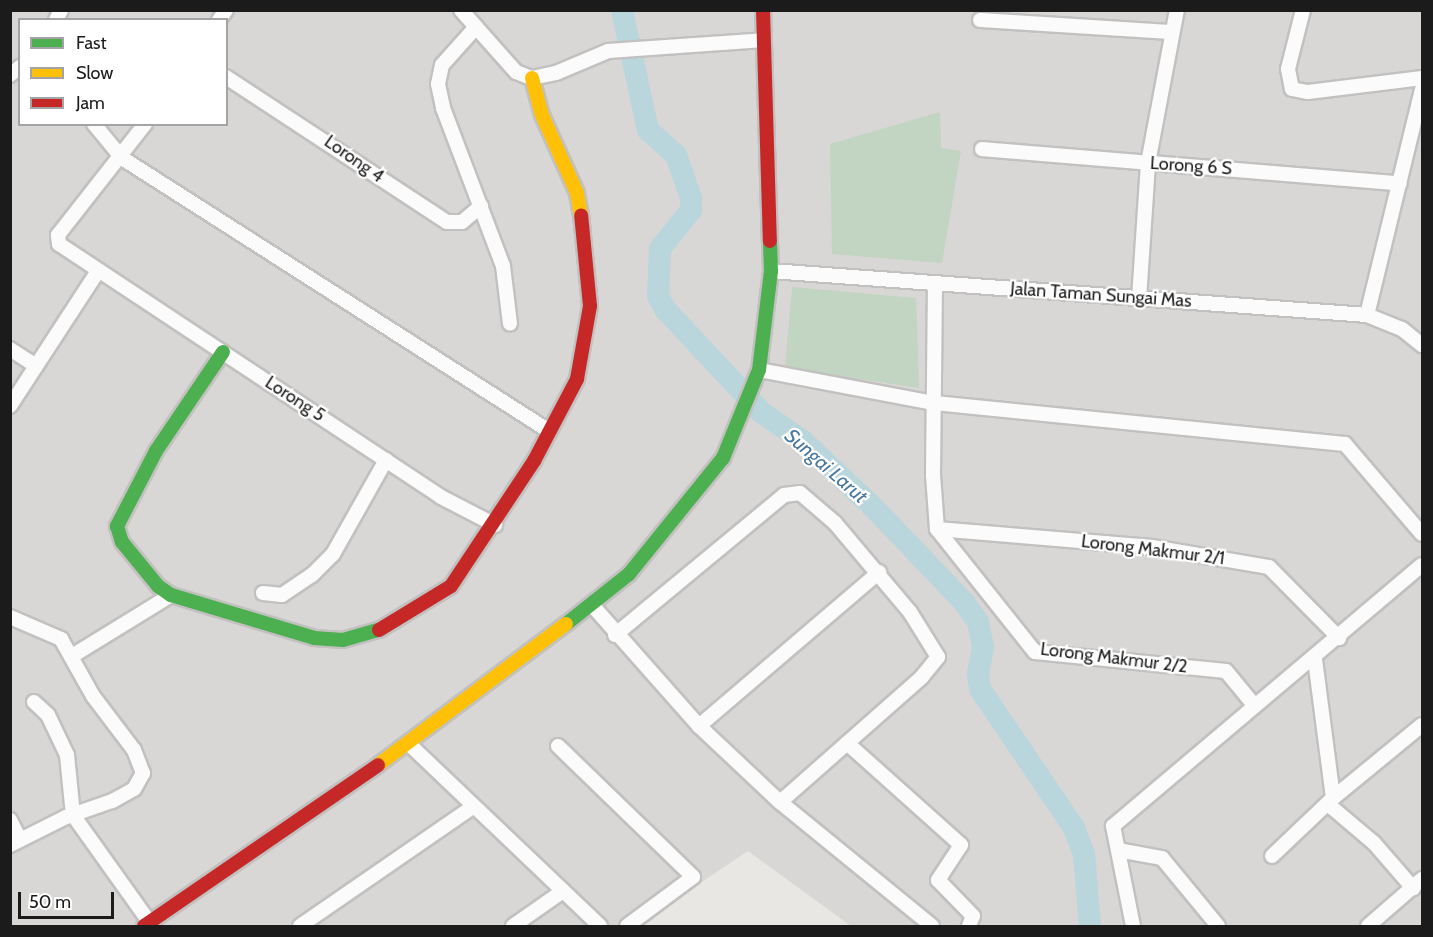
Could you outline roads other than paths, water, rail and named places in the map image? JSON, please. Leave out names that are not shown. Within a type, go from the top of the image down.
[{"type":"street","points":[[461,10],[516,72],[532,78],[556,73],[608,51],[764,40]]},
{"type":"street","points":[[34,702],[48,715],[67,754],[73,815],[147,925],[409,744],[592,605],[629,574],[674,524],[723,458],[759,370],[771,271],[763,10]]},
{"type":"street","points":[[1139,299],[1148,163],[1177,10]]},
{"type":"street","points":[[1303,10],[1288,69],[1292,89],[1308,92],[1422,78]]},
{"type":"street","points":[[980,20],[1053,16],[1171,32]]},
{"type":"street","points":[[476,27],[442,65],[438,84],[443,108],[503,266],[510,324]]},
{"type":"street","name":"Lorong 4","points":[[228,78],[447,222],[462,222],[481,206]]},
{"type":"street","points":[[223,352],[156,451],[117,526],[123,542],[158,586],[171,596],[314,638],[344,640],[375,632],[452,586],[495,525],[577,379],[590,306],[585,233],[577,193],[543,115],[532,78]]},
{"type":"street","points":[[1367,315],[1422,90]]},
{"type":"street","points":[[96,126],[122,158],[549,431]]},
{"type":"street","name":"Lorong 5","points":[[144,126],[122,158],[58,235],[59,244],[441,496],[495,525]]},
{"type":"street","name":"Lorong 6 S","points":[[982,149],[1400,183]]},
{"type":"street","points":[[10,406],[98,271]]},
{"type":"street","name":"Jalan Taman Sungai Mas","points":[[771,271],[1367,315],[1402,329],[1422,345]]},
{"type":"street","points":[[935,283],[934,403],[937,529]]},
{"type":"street","points":[[10,349],[36,366]]},
{"type":"street","points":[[759,370],[934,403],[1345,444],[1422,534]]},
{"type":"street","points":[[263,593],[282,595],[312,575],[333,554],[386,460]]},
{"type":"street","points":[[615,635],[784,495],[800,493],[835,523],[879,572],[938,657],[922,676],[780,802]]},
{"type":"street","name":"Lorong Makmur 2/1","points":[[937,529],[1152,547],[1269,567],[1339,638]]},
{"type":"street","name":"Lorong Makmur 2/2","points":[[937,529],[1035,652],[1226,671],[1255,706]]},
{"type":"street","points":[[1133,927],[1113,826],[1255,706],[1315,659],[1422,565]]},
{"type":"street","points":[[699,726],[879,572]]},
{"type":"street","points":[[72,656],[171,596]]},
{"type":"street","points":[[592,605],[615,635],[699,726],[780,802],[932,927]]},
{"type":"street","points":[[10,616],[61,639],[93,696],[134,750],[143,773],[134,789],[15,843],[10,820]]},
{"type":"street","points":[[1315,659],[1331,801],[1418,884],[1368,927]]},
{"type":"street","points":[[1272,856],[1331,801],[1422,725]]},
{"type":"street","points":[[847,743],[961,845],[938,880],[970,912],[973,920],[969,927]]},
{"type":"street","points":[[409,744],[600,927]]},
{"type":"street","points":[[558,746],[693,877],[627,927]]},
{"type":"street","points":[[300,927],[474,806]]},
{"type":"street","points":[[1118,850],[1162,858],[1218,927]]},
{"type":"street","points":[[513,927],[563,891]]},
{"type":"waterway","name":"Sungai Larut","points":[[622,10],[648,130],[676,155],[691,198],[691,210],[660,249],[658,296],[665,309],[761,412],[803,441],[875,509],[964,602],[978,622],[983,648],[978,674],[980,689],[1074,828],[1084,854],[1090,926]]}]
